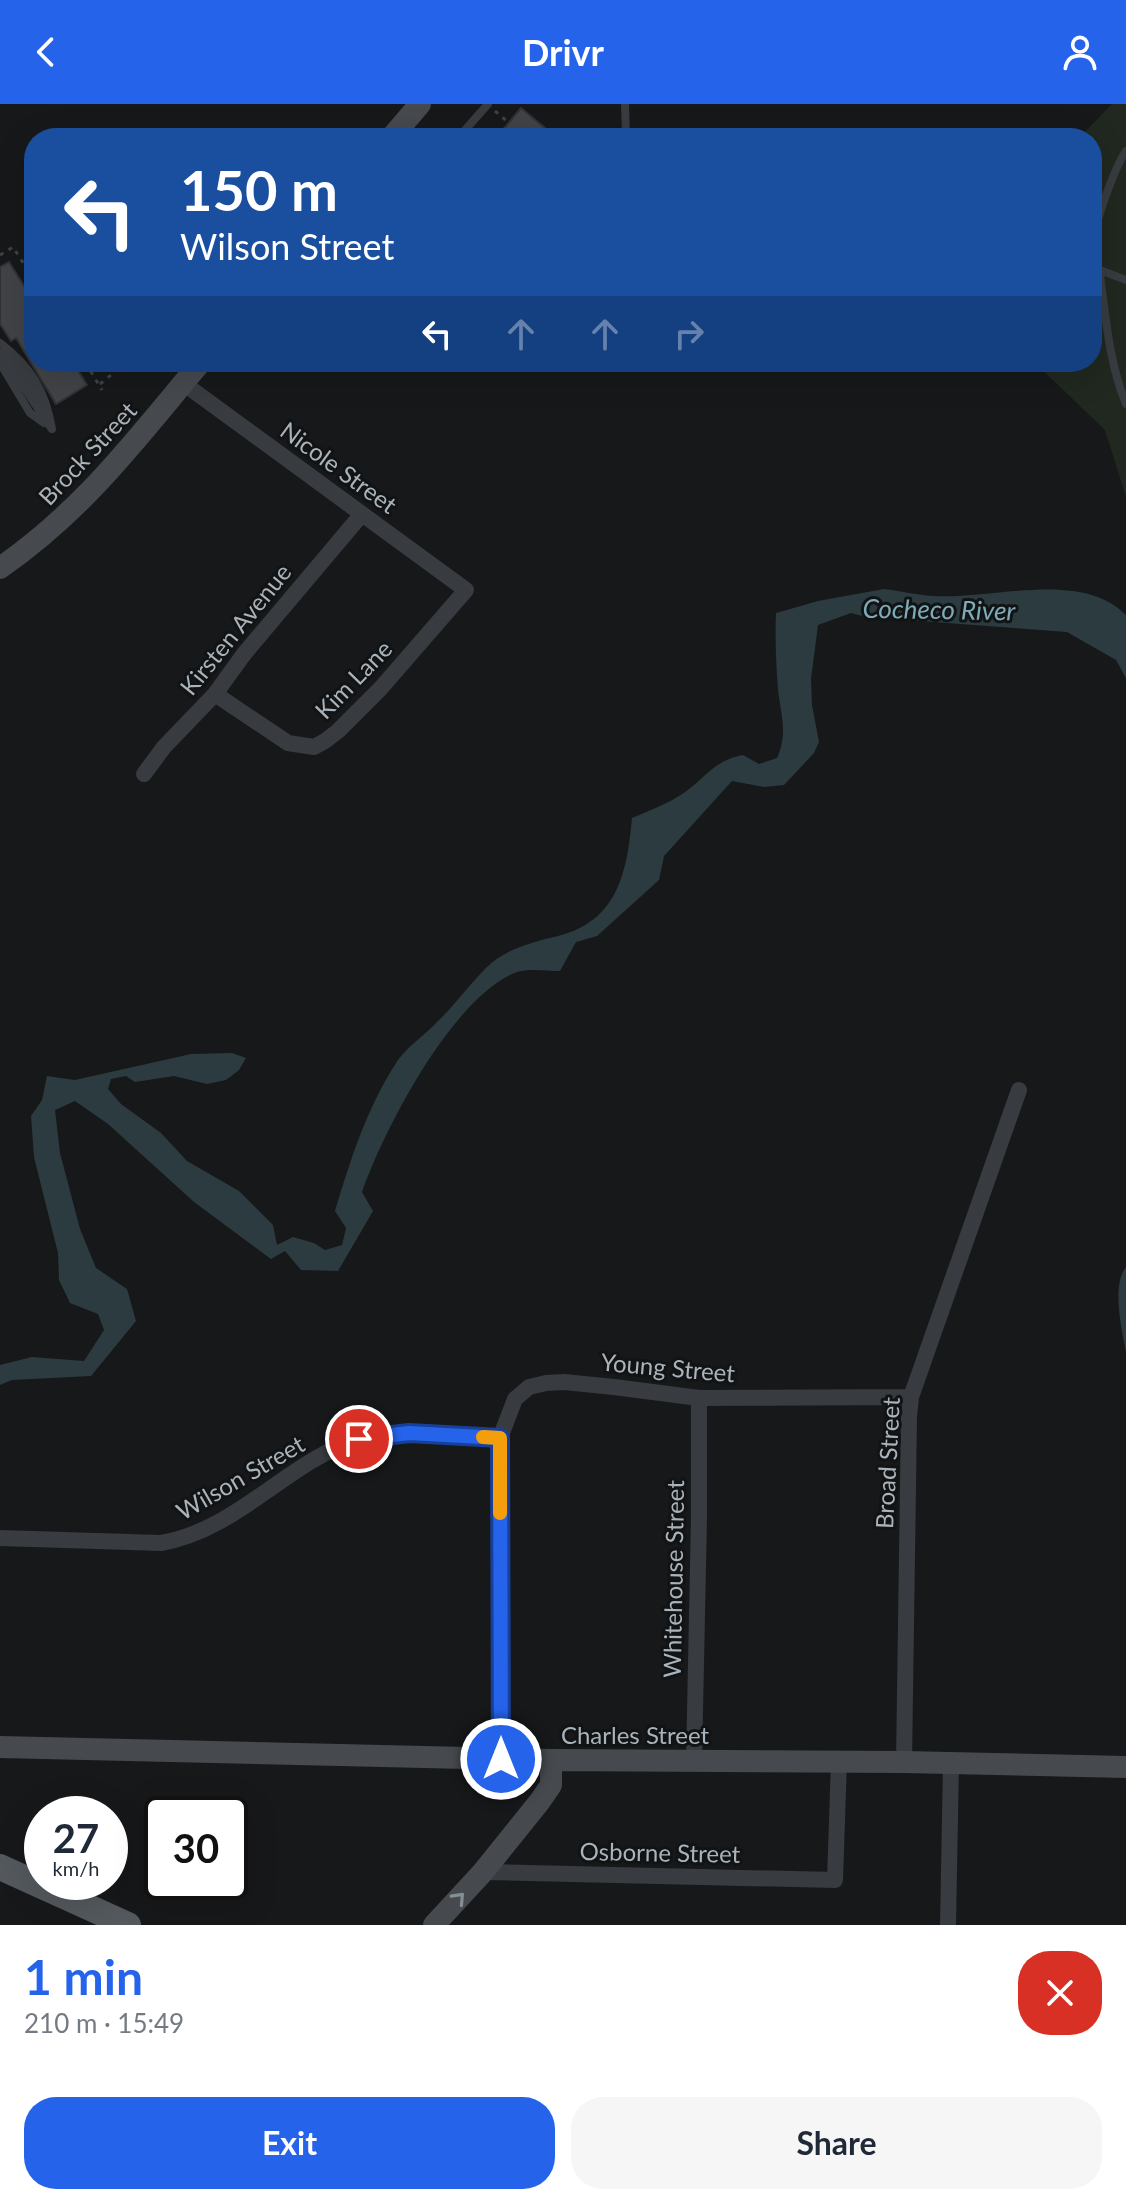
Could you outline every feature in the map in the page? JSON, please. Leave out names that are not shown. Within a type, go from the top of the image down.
[{"type":"main road","points":[[0,1867],[128,1925]]},
{"type":"street","points":[[400,128],[420,104]]},
{"type":"street","name":"Brock Street","points":[[0,568],[50,531],[95,488],[192,372]]},
{"type":"street","name":"Nicole Street","points":[[183,383],[466,590]]},
{"type":"street","name":"Kirsten Avenue","points":[[144,774],[164,747],[215,694],[244,654],[362,514]]},
{"type":"street","name":"Kim Lane","points":[[215,694],[288,743],[314,747],[325,741],[381,688],[466,590]]},
{"type":"street","name":"Broad Street","points":[[904,1762],[911,1397],[1019,1090]]},
{"type":"street","name":"Young Street","points":[[500,1438],[515,1399],[529,1387],[546,1383],[564,1382],[699,1398],[911,1397]]},
{"type":"street","name":"Whitehouse Street","points":[[694,1761],[699,1398]]},
{"type":"street","name":"Wilson Street","points":[[0,1538],[161,1543],[178,1540],[209,1527],[327,1453],[359,1439],[409,1433],[500,1438]]},
{"type":"street","points":[[500,1438],[501,1759]]},
{"type":"street","name":"Charles Street","points":[[0,1747],[551,1760],[839,1761],[1126,1767]]},
{"type":"street","points":[[434,1925],[483,1872],[551,1785],[551,1760]]},
{"type":"street","name":"Osborne Street","points":[[483,1872],[835,1880],[839,1761]]},
{"type":"street","points":[[948,1925],[951,1763]]},
{"type":"lane","points":[[625,104],[626,128]]},
{"type":"lane","points":[[469,128],[491,108]]},
{"type":"lane","points":[[1102,209],[1126,151]]},
{"type":"lane","points":[[1102,271],[1126,280]]},
{"type":"lane","points":[[1102,289],[1108,345],[1126,404]]},
{"type":"lane","points":[[0,347],[52,429]]},
{"type":"lane","points":[[0,347],[24,361]]},
{"type":"lane","points":[[0,363],[30,413],[52,429]]},
{"type":"lane","points":[[30,372],[48,403],[52,429]]},
{"type":"path","points":[[491,108],[509,123]]},
{"type":"path","points":[[0,255],[13,247],[24,264]]},
{"type":"path","points":[[91,372],[102,390]]},
{"type":"path","points":[[99,384],[115,372]]},
{"type":"shaded area","points":[[1112,104],[1126,104],[1126,497],[1105,430],[1044,372],[1102,372],[1102,128],[1089,128]]},
{"type":"water","name":"Cocheco River","points":[[884,589],[933,596],[1060,590],[1085,593],[1107,601],[1126,615],[1126,678],[1116,660],[1067,632],[866,617],[851,613],[818,625],[811,679],[819,742],[814,753],[784,785],[764,787],[732,781],[664,856],[659,880],[597,936],[576,942],[560,971],[517,972],[493,986],[469,1008],[424,1067],[386,1134],[362,1192],[373,1211],[338,1271],[301,1270],[285,1251],[271,1259],[194,1202],[108,1124],[75,1101],[55,1110],[60,1153],[80,1229],[96,1268],[127,1289],[136,1321],[91,1376],[12,1380],[0,1385],[0,1365],[32,1357],[84,1361],[104,1330],[98,1314],[70,1303],[59,1280],[58,1253],[34,1157],[31,1116],[42,1100],[47,1076],[75,1080],[191,1054],[232,1053],[246,1058],[239,1070],[226,1080],[207,1084],[174,1076],[135,1082],[126,1076],[111,1079],[108,1089],[121,1104],[161,1133],[187,1161],[239,1191],[273,1225],[277,1245],[293,1237],[325,1250],[342,1245],[346,1228],[335,1211],[341,1191],[369,1114],[402,1055],[494,961],[520,947],[578,929],[594,919],[616,892],[627,857],[632,818],[674,799],[715,767],[732,758],[743,755],[759,764],[777,758],[783,733],[778,690],[776,613],[818,601]]},
{"type":"water","points":[[1126,1267],[1126,1352],[1118,1296]]},
{"type":"building","points":[[521,108],[545,128],[504,128]]},
{"type":"building","points":[[9,262],[24,286],[24,351],[16,338],[11,341],[0,324],[0,267]]},
{"type":"building","points":[[37,372],[79,372],[87,385],[56,404]]},
{"type":"slow traffic","points":[[483,1437],[500,1438],[500,1513]]},
{"type":"route","points":[[359,1439],[409,1433],[500,1438],[501,1759]]}]
